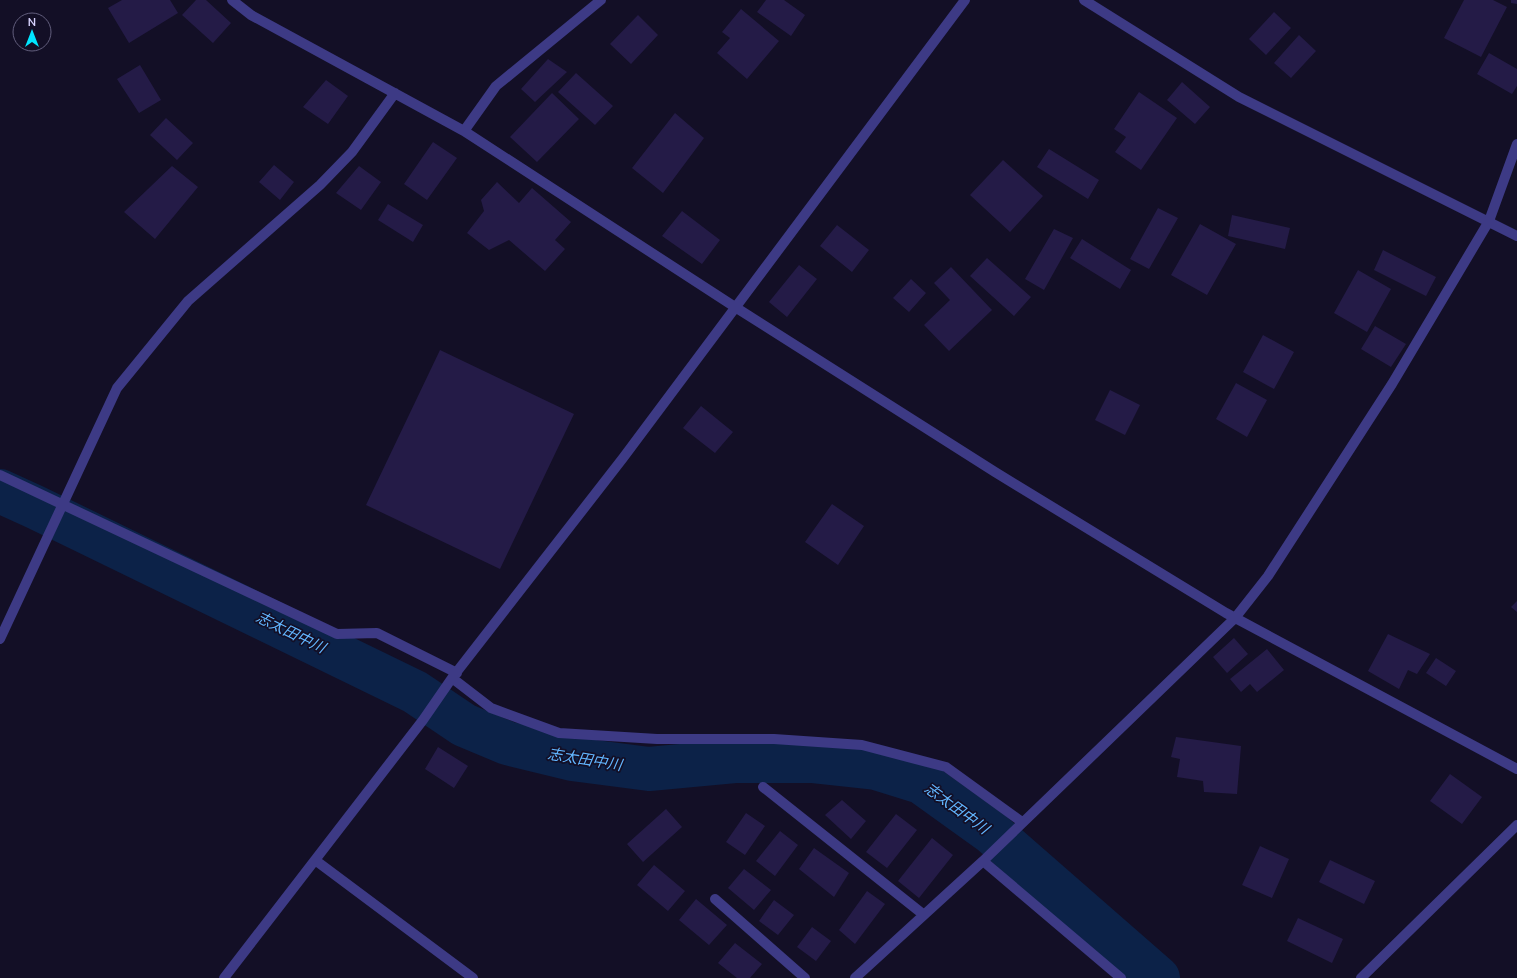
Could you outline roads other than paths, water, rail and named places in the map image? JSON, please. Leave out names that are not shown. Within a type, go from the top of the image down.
[{"type":"street","points":[[232,0],[251,15],[464,131],[735,307],[995,472],[1235,618],[1517,769]]},
{"type":"street","points":[[464,131],[496,86],[601,0]]},
{"type":"street","points":[[224,978],[423,720],[454,676],[624,458],[965,0]]},
{"type":"street","points":[[1084,0],[1240,98],[1517,236]]},
{"type":"street","points":[[0,639],[117,388],[188,301],[320,184],[352,152],[395,93]]},
{"type":"street","points":[[855,978],[991,854],[1019,825],[1235,618],[1268,576],[1392,384],[1489,221],[1517,144]]},
{"type":"street","points":[[0,475],[337,634],[378,633],[454,676],[491,708],[559,733],[657,739],[774,740],[862,745],[946,767],[1019,825]]},
{"type":"street","points":[[763,787],[924,915]]},
{"type":"street","points":[[1361,978],[1517,825]]},
{"type":"street","points":[[316,860],[473,978]]},
{"type":"street","points":[[983,861],[1121,978]]},
{"type":"street","points":[[715,899],[805,978]]},
{"type":"waterway","name":"志太田中川","points":[[0,491],[415,692],[464,725],[507,743],[572,759],[649,769],[735,761],[811,761],[876,768],[921,782],[992,833],[1158,978]]}]
